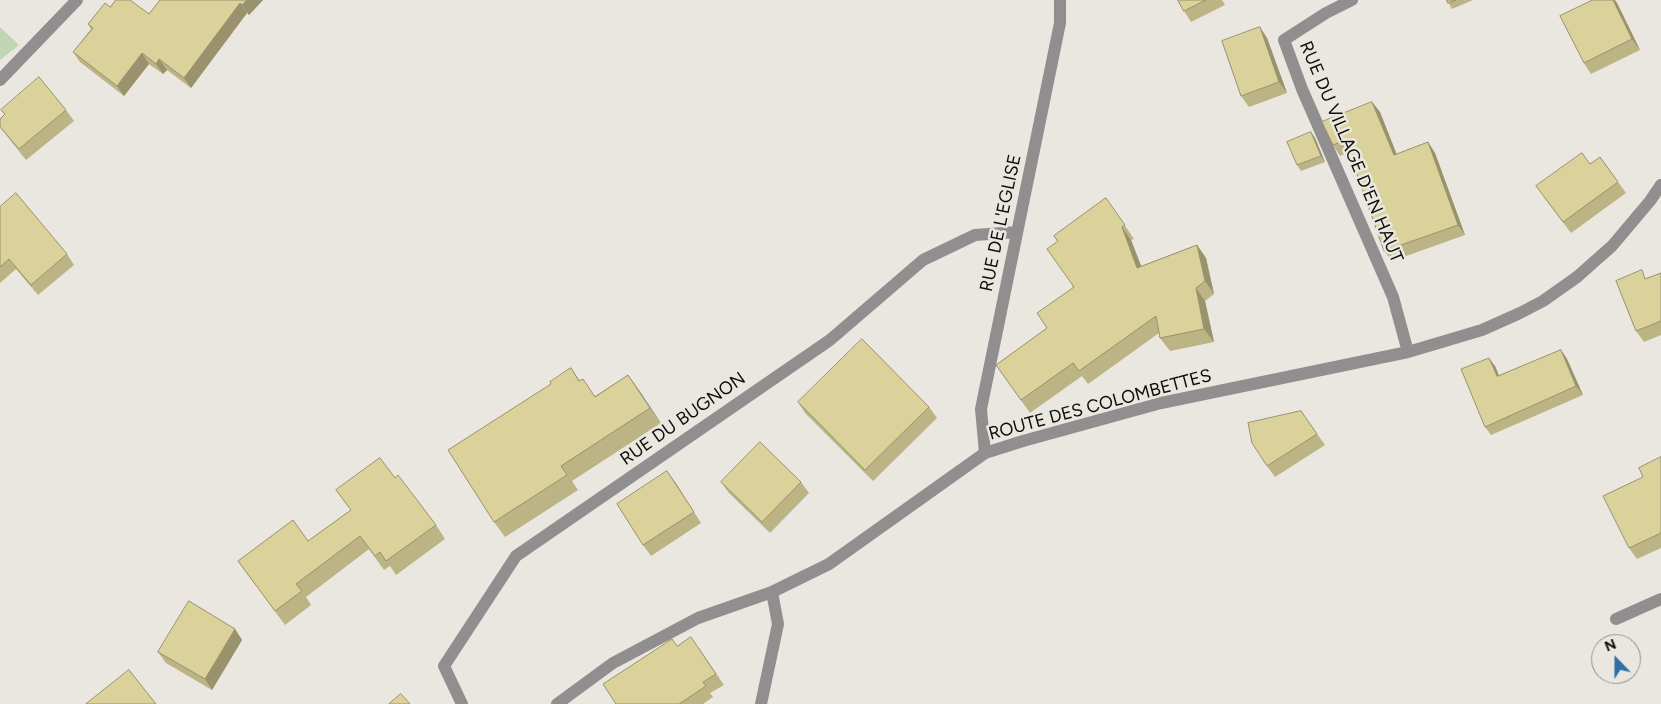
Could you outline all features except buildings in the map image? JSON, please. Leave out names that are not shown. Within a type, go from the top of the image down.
[{"type":"street","points":[[0,80],[77,0]]},
{"type":"street","name":"RUE DE L'EGLISE","points":[[985,453],[981,409],[1060,23],[1060,0]]},
{"type":"street","name":"RUE DU VILLAGE D'EN HAUT","points":[[1352,0],[1326,13],[1284,40],[1302,89],[1393,297],[1408,352]]},
{"type":"street","name":"ROUTE DES COLOMBETTES","points":[[557,704],[613,663],[698,618],[772,592],[829,564],[985,453],[1161,403],[1408,352],[1482,330],[1520,313],[1543,301],[1577,277],[1612,246],[1661,185]]},
{"type":"street","name":"RUE DU BUGNON","points":[[462,704],[444,666],[516,556],[830,340],[923,260],[976,234],[1017,232]]},
{"type":"street","points":[[761,704],[778,624],[772,592]]},
{"type":"street","points":[[1616,619],[1661,599]]},
{"type":"green space","points":[[0,27],[19,45],[0,60]]}]
